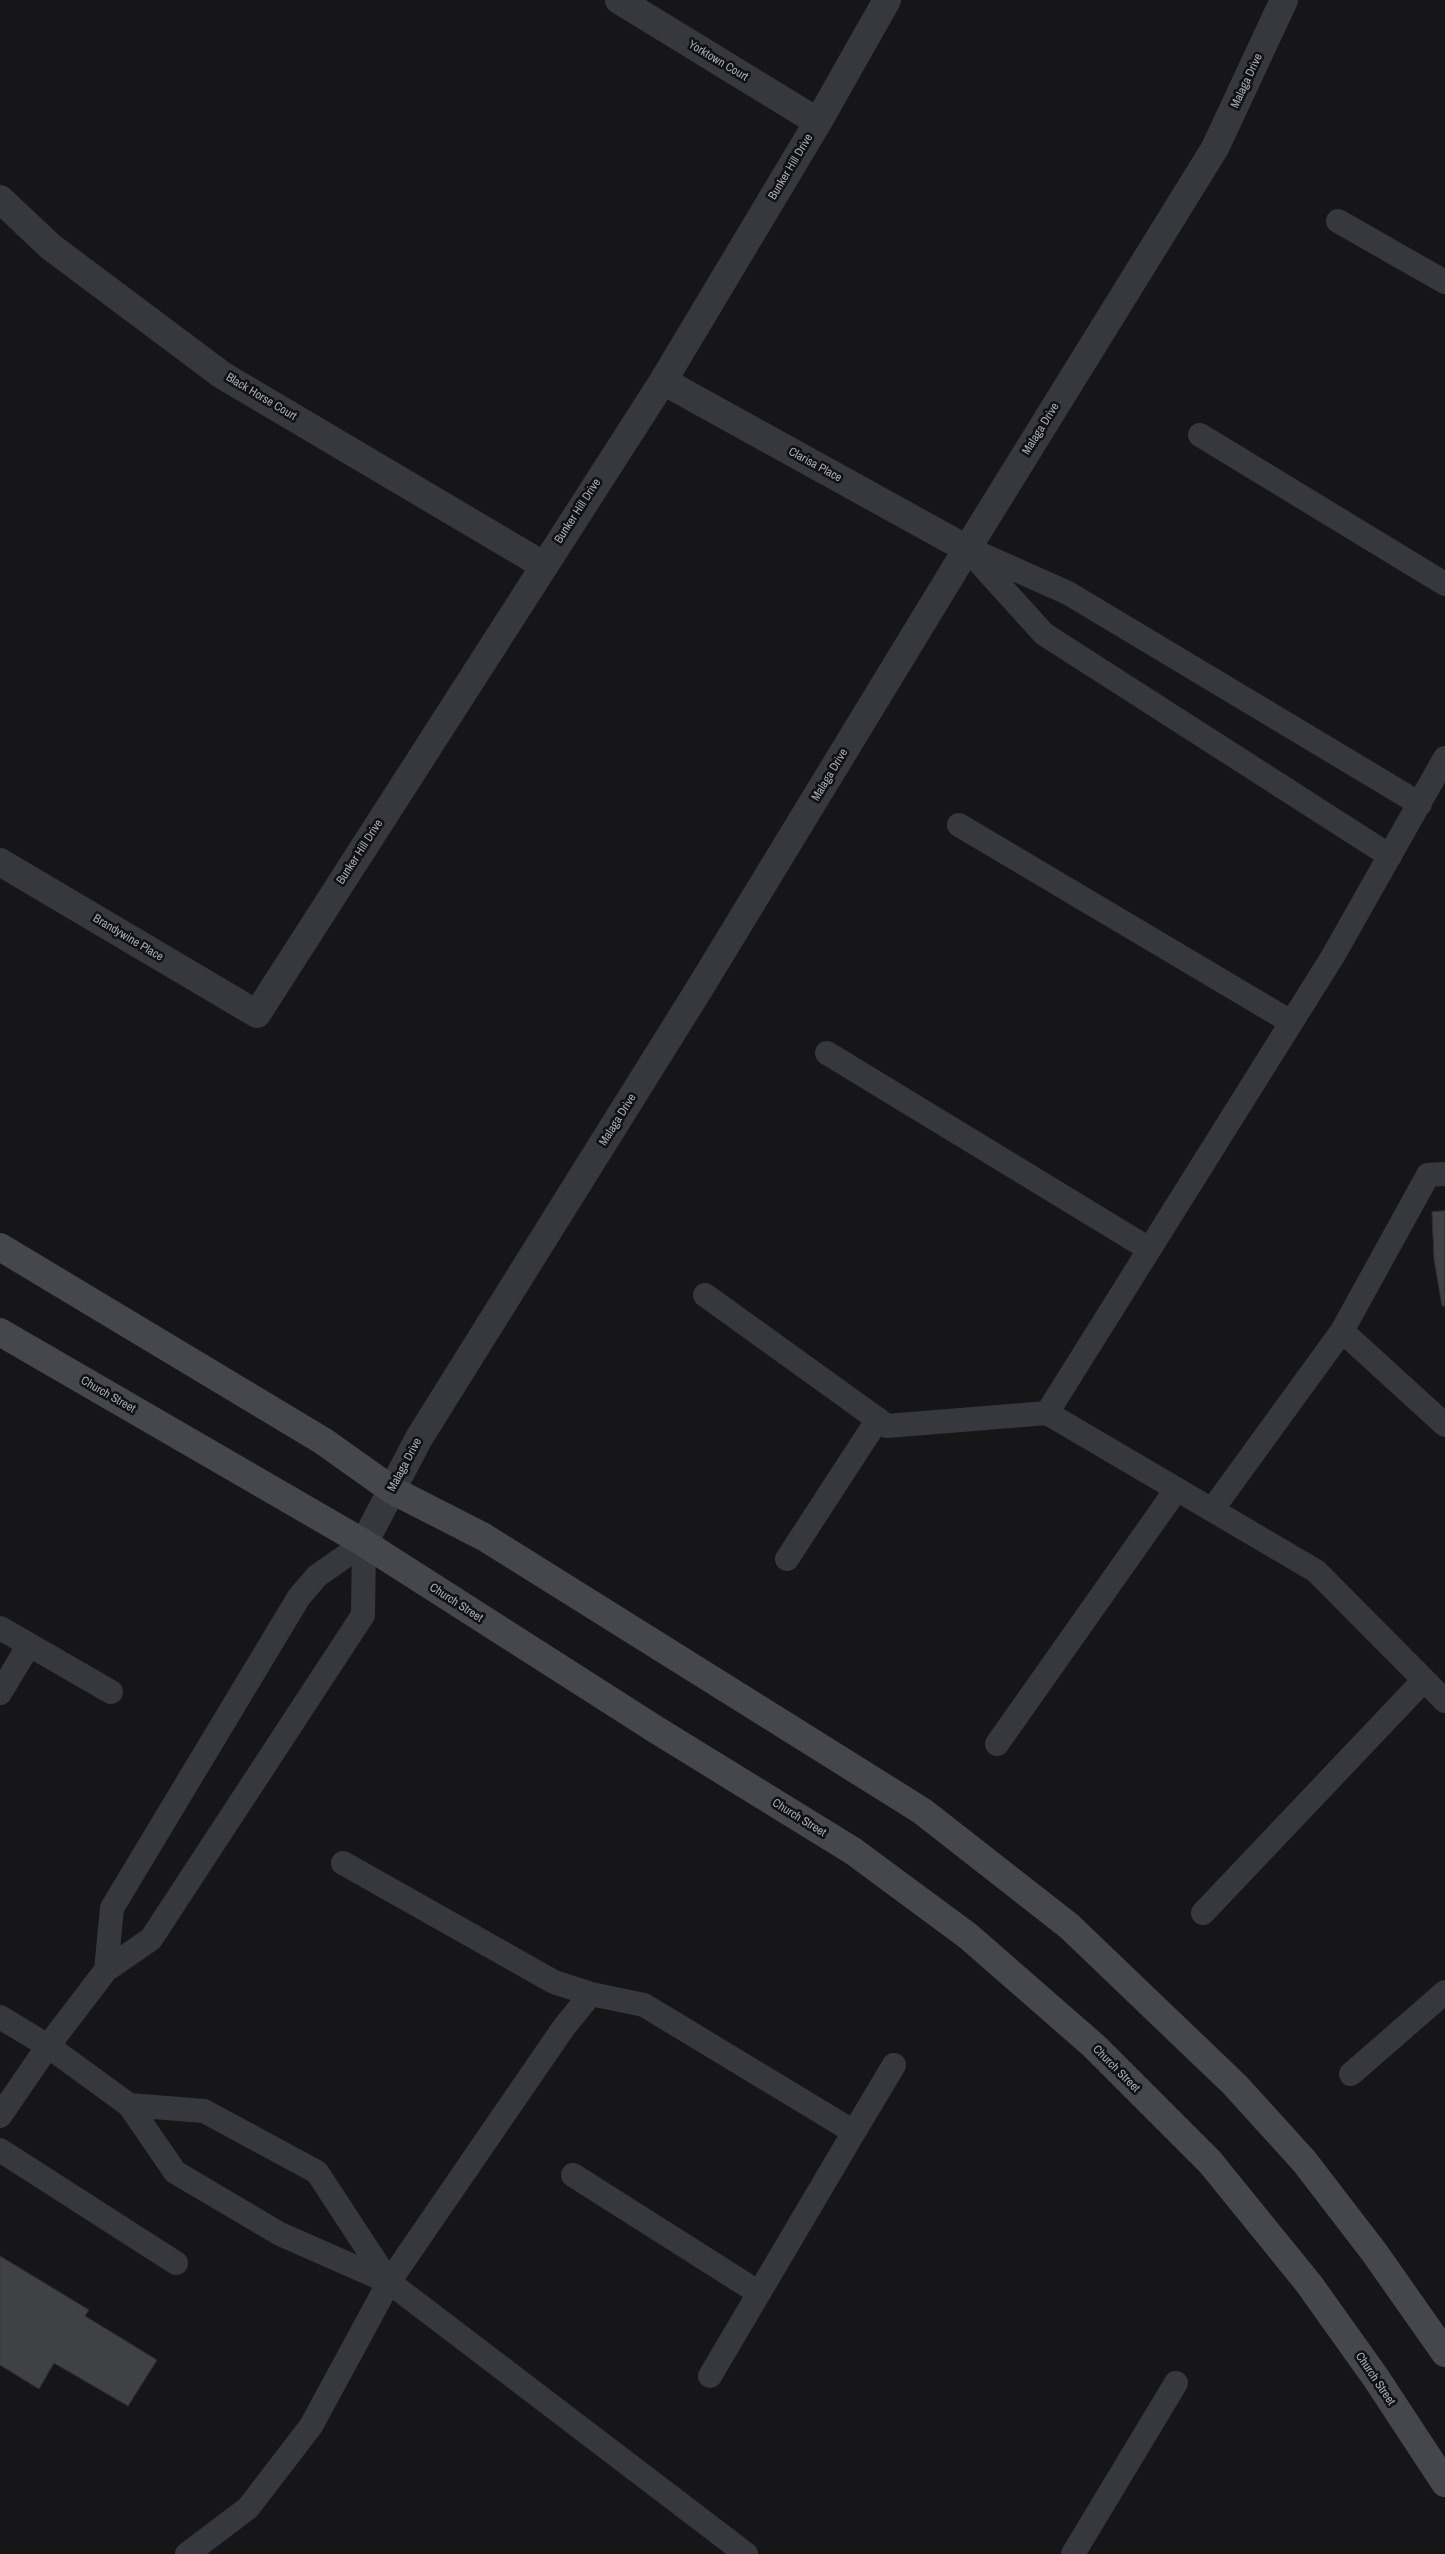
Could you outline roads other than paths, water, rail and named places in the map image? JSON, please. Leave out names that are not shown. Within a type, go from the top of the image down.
[{"type":"main road","points":[[0,1247],[323,1441],[392,1490],[484,1537],[914,1806],[1069,1926],[1235,2085],[1304,2161],[1374,2252],[1445,2353]]},
{"type":"main road","name":"Church Street","points":[[0,1332],[364,1543],[647,1724],[853,1851],[968,1936],[1094,2046],[1216,2170],[1309,2284],[1376,2378],[1445,2483]]},
{"type":"street","name":"Yorktown Court","points":[[619,0],[818,122]]},
{"type":"street","name":"Bunker Hill Drive","points":[[257,1014],[543,565],[663,381],[818,122],[886,0]]},
{"type":"street","name":"Malaga Drive","points":[[364,1543],[424,1431],[698,991],[967,549],[1215,148],[1284,0]]},
{"type":"street","name":"Black Horse Court","points":[[0,199],[51,247],[222,375],[543,565]]},
{"type":"street","name":"Clarisa Place","points":[[663,381],[967,549]]},
{"type":"street","name":"Brandywine Place","points":[[0,862],[257,1014]]},
{"type":"lane","points":[[1338,221],[1445,282]]},
{"type":"lane","points":[[1200,435],[1445,584]]},
{"type":"lane","points":[[967,549],[1068,593],[1420,804]]},
{"type":"lane","points":[[967,549],[1044,634],[1390,856]]},
{"type":"lane","points":[[1046,1413],[1333,956],[1445,758]]},
{"type":"lane","points":[[959,825],[1291,1022]]},
{"type":"lane","points":[[828,1053],[1149,1249]]},
{"type":"lane","points":[[1212,1510],[1342,1331],[1428,1175],[1445,1174]]},
{"type":"lane","points":[[705,1295],[887,1426],[1046,1413],[1316,1572],[1445,1702]]},
{"type":"lane","points":[[1342,1331],[1445,1425]]},
{"type":"lane","points":[[787,1559],[878,1419]]},
{"type":"lane","points":[[997,1744],[1176,1490]]},
{"type":"lane","points":[[106,1970],[112,1908],[299,1597],[317,1576],[364,1543]]},
{"type":"lane","points":[[0,2116],[48,2046],[106,1970],[151,1939],[364,1615],[364,1543]]},
{"type":"lane","points":[[0,1628],[112,1692]]},
{"type":"lane","points":[[0,1693],[29,1645]]},
{"type":"lane","points":[[1203,1913],[1424,1680]]},
{"type":"lane","points":[[343,1863],[554,1982],[591,1994],[644,2005],[854,2132]]},
{"type":"lane","points":[[1351,2074],[1445,1992]]},
{"type":"lane","points":[[187,2554],[248,2508],[311,2426],[389,2282],[564,2027],[591,1994]]},
{"type":"lane","points":[[0,2017],[48,2046],[129,2105],[175,2172],[280,2234],[389,2282],[721,2546],[746,2554]]},
{"type":"lane","points":[[710,2376],[894,2065]]},
{"type":"lane","points":[[129,2105],[204,2111],[317,2172],[389,2282]]},
{"type":"lane","points":[[0,2150],[176,2263]]},
{"type":"lane","points":[[573,2175],[759,2293]]},
{"type":"lane","points":[[1073,2554],[1176,2383]]}]
